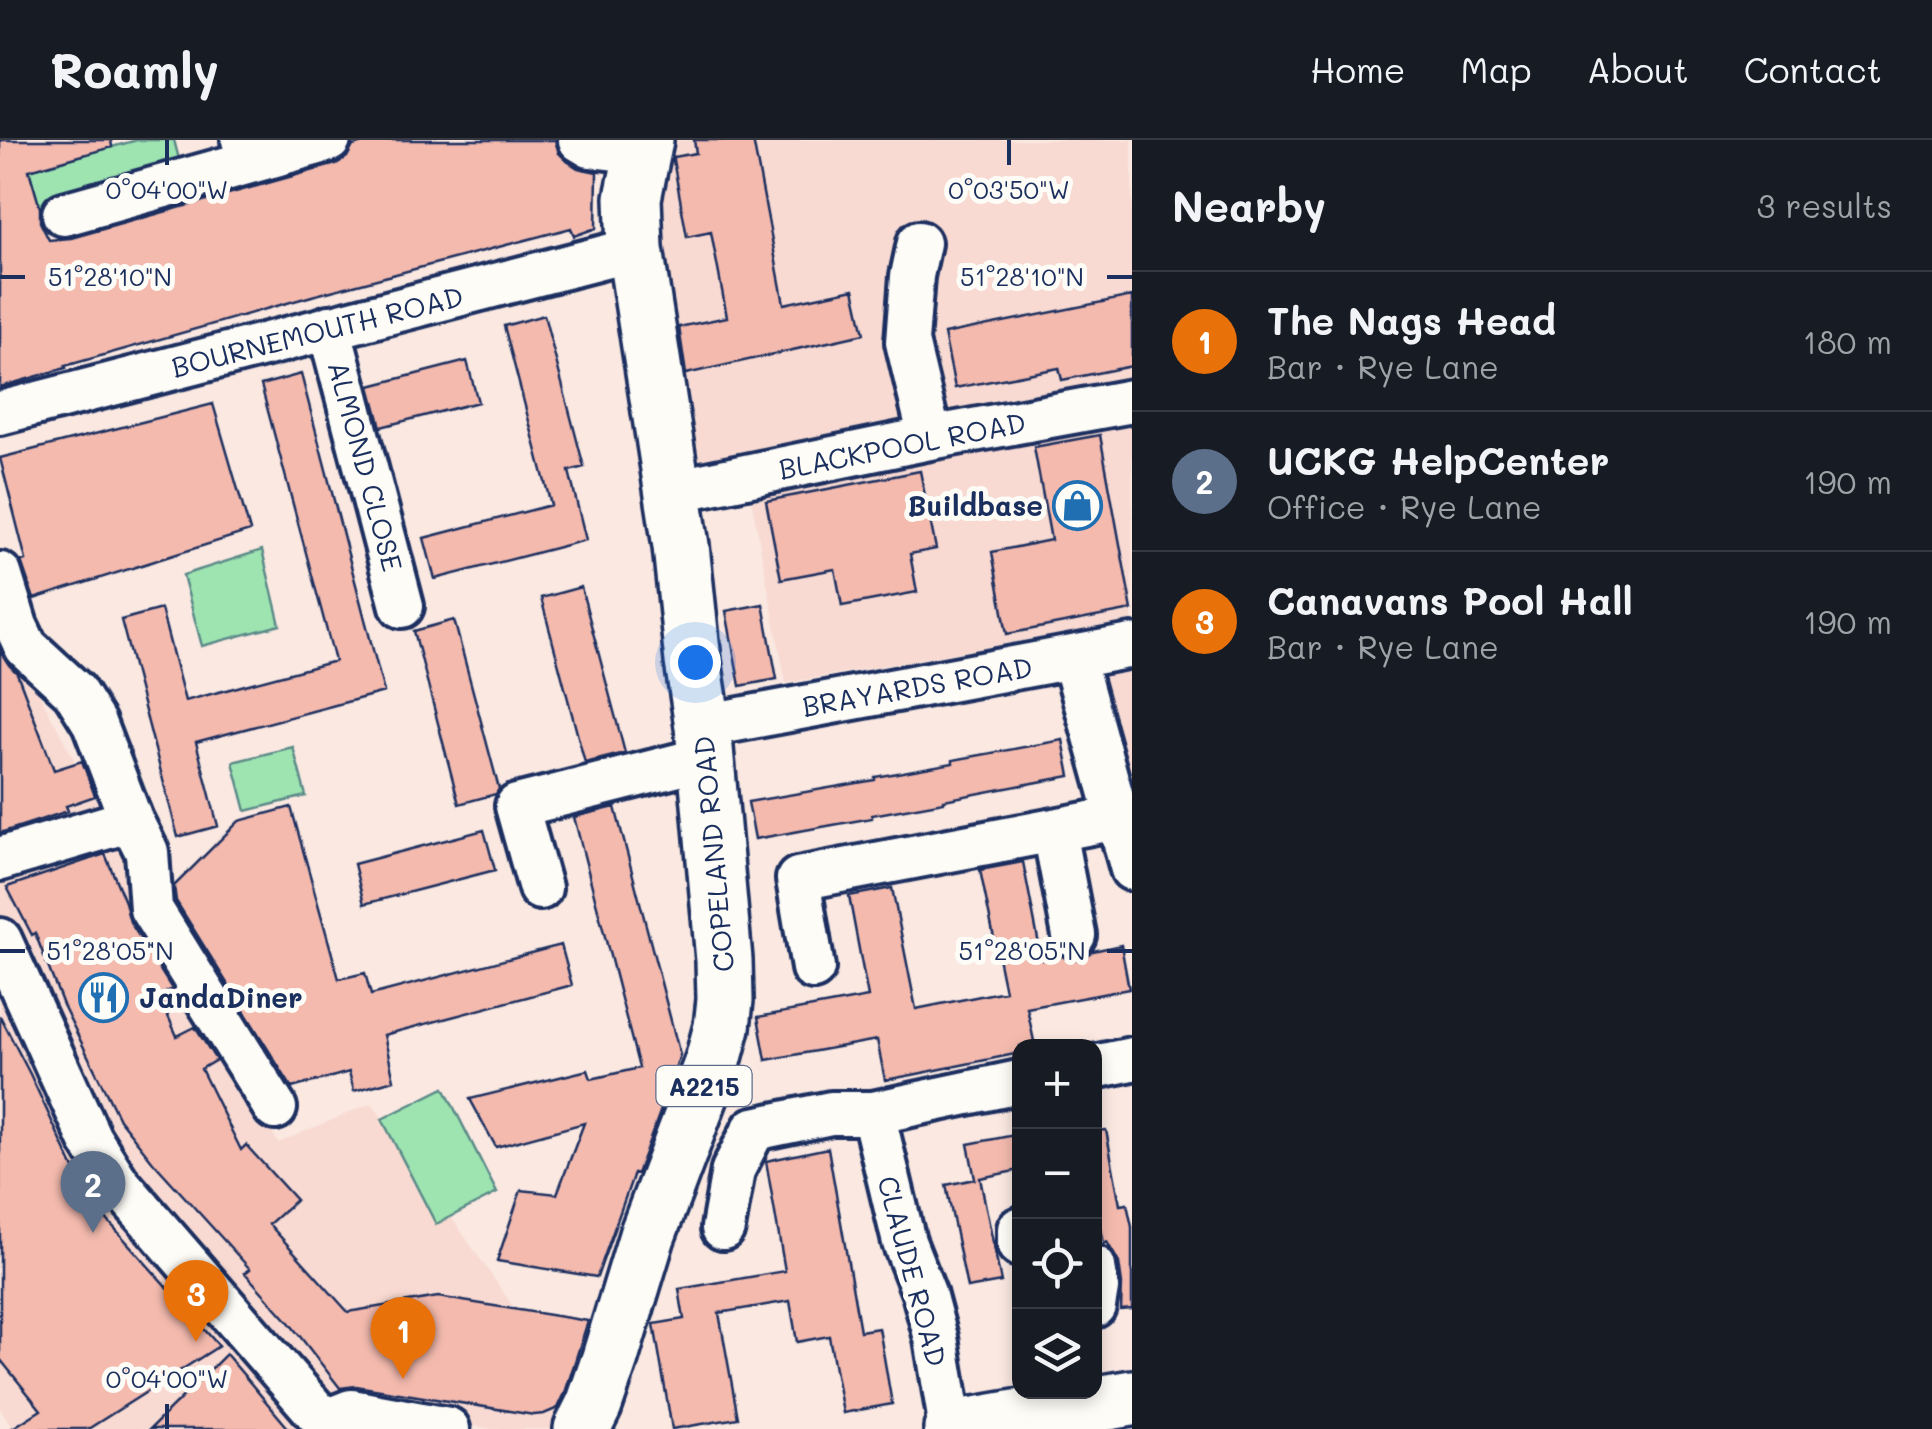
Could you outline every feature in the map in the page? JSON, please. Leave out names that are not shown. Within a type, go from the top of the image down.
[{"type":"main road","name":"COPELAND ROAD","points":[[582,1429],[594,1405],[646,1236],[702,1094],[722,1027],[724,960],[704,742],[635,249],[633,198],[644,146]]},
{"type":"main road","points":[[959,1428],[1097,1399]]},
{"type":"street","points":[[64,214],[247,151],[330,140]]},
{"type":"street","points":[[580,140],[590,146],[644,146]]},
{"type":"street","points":[[918,242],[906,342],[930,438]]},
{"type":"street","name":"BOURNEMOUTH ROAD","points":[[0,414],[635,249]]},
{"type":"street","name":"ALMOND CLOSE","points":[[329,327],[402,606]]},
{"type":"street","name":"BLACKPOOL ROAD","points":[[672,492],[1132,401]]},
{"type":"street","points":[[0,574],[10,638],[65,682],[94,723],[147,852],[151,909],[275,1108]]},
{"type":"street","name":"BRAYARDS ROAD","points":[[540,888],[516,806],[704,742],[1132,646]]},
{"type":"street","points":[[1074,657],[1132,869]]},
{"type":"street","points":[[813,968],[798,878],[1117,818]]},
{"type":"street","points":[[0,859],[131,820]]},
{"type":"street","points":[[1054,830],[1074,935]]},
{"type":"street","points":[[0,940],[90,1138],[117,1182],[328,1425],[352,1411],[448,1429]]},
{"type":"street","points":[[1102,1065],[1132,1059]]},
{"type":"street","points":[[723,1228],[733,1170],[754,1129],[831,1113],[873,1113],[1012,1084]]},
{"type":"street","name":"CLAUDE ROAD","points":[[873,1113],[904,1242],[924,1293],[959,1428]]},
{"type":"shaded area","points":[[645,140],[1132,140],[1132,621],[786,683],[747,476],[673,491]]},
{"type":"shaded area","points":[[0,620],[278,1143],[372,1103],[578,1400],[560,1429],[492,1429],[358,1406],[305,1429],[14,1429],[0,1409]]},
{"type":"shaded area","points":[[1132,670],[1132,802],[1100,677]]},
{"type":"green space","points":[[137,140],[174,140],[181,167],[39,207],[29,170]]},
{"type":"green space","points":[[262,550],[280,625],[202,646],[183,575]]},
{"type":"green space","points":[[293,747],[306,796],[246,811],[233,762]]},
{"type":"green space","points":[[444,1088],[497,1193],[436,1224],[382,1119]]},
{"type":"building","points":[[0,140],[111,140],[112,147],[29,170],[40,222],[49,240],[71,238],[336,164],[347,157],[353,146],[371,140],[555,140],[567,161],[597,172],[596,228],[574,236],[571,228],[312,296],[0,387]]},
{"type":"building","points":[[694,140],[753,140],[784,304],[854,289],[864,334],[686,374],[679,327],[727,317],[711,232],[687,237],[673,157],[696,153]]},
{"type":"building","points":[[1132,296],[1132,366],[1062,380],[1059,368],[955,388],[944,334]]},
{"type":"building","points":[[544,315],[584,467],[569,471],[586,540],[435,579],[424,538],[551,505],[504,326]]},
{"type":"building","points":[[467,361],[478,402],[381,427],[370,386]]},
{"type":"building","points":[[301,374],[384,692],[196,742],[218,826],[178,837],[121,620],[161,609],[185,701],[335,661],[261,385]]},
{"type":"building","points":[[213,404],[250,531],[34,599],[21,561],[26,560],[0,458]]},
{"type":"building","points":[[1100,435],[1132,610],[1007,634],[992,552],[1051,540],[1034,447]]},
{"type":"building","points":[[920,471],[936,549],[910,554],[917,592],[842,606],[835,569],[781,579],[766,501]]},
{"type":"building","points":[[581,587],[625,753],[585,763],[541,598]]},
{"type":"building","points":[[763,604],[777,679],[740,686],[726,611]]},
{"type":"building","points":[[454,620],[499,789],[496,794],[459,804],[414,631]]},
{"type":"building","points":[[0,651],[17,673],[54,770],[82,761],[95,796],[66,806],[68,811],[0,833]]},
{"type":"building","points":[[1063,740],[1070,776],[755,839],[748,802]]},
{"type":"building","points":[[291,807],[339,979],[365,973],[371,995],[561,945],[572,985],[384,1035],[394,1080],[354,1091],[349,1072],[292,1088],[176,901],[174,886],[239,821]]},
{"type":"building","points":[[615,807],[680,1055],[597,1277],[497,1261],[521,1190],[557,1194],[584,1123],[496,1147],[470,1099],[588,1070],[591,1079],[639,1068],[574,817]]},
{"type":"building","points":[[484,830],[495,870],[364,904],[354,864]]},
{"type":"building","points":[[105,854],[130,922],[172,989],[159,996],[177,1036],[195,1027],[216,1060],[201,1069],[241,1150],[246,1145],[296,1200],[269,1224],[348,1312],[438,1297],[588,1321],[558,1408],[534,1415],[356,1386],[340,1388],[245,1273],[250,1269],[153,1162],[119,1119],[63,1005],[35,933],[32,935],[7,887]]},
{"type":"building","points":[[1023,862],[1042,960],[1062,956],[1080,959],[1093,951],[1121,945],[1129,989],[1027,1008],[1034,1039],[1012,1039],[1012,1055],[912,1075],[885,1080],[877,1040],[766,1060],[758,1017],[868,997],[849,896],[892,888],[916,1009],[1005,991],[980,870]]},
{"type":"building","points":[[0,1016],[87,1197],[219,1346],[88,1429],[11,1429],[41,1410],[0,1359]]},
{"type":"building","points":[[1102,1130],[1106,1130],[1120,1205],[1127,1204],[1132,1227],[1132,1309],[1121,1310],[1119,1263],[1104,1243],[1102,1233]]},
{"type":"building","points":[[1012,1136],[1012,1172],[980,1178],[1001,1282],[967,1288],[946,1185],[975,1179],[968,1144]]},
{"type":"building","points":[[828,1148],[860,1331],[879,1328],[892,1404],[843,1413],[829,1336],[797,1342],[790,1301],[719,1313],[738,1418],[672,1429],[654,1324],[684,1319],[679,1289],[785,1271],[766,1161]]},
{"type":"building","points":[[226,1354],[289,1429],[150,1429]]},
{"type":"place","name":"Buildbase","points":[[1078,505]]},
{"type":"place","name":"JandaDiner","points":[[104,997]]},
{"type":"place","name":"UCKG HelpCenter","points":[[93,1233]]},
{"type":"place","name":"Canavans Pool Hall","points":[[196,1342]]},
{"type":"place","name":"The Nags Head","points":[[403,1379]]}]
